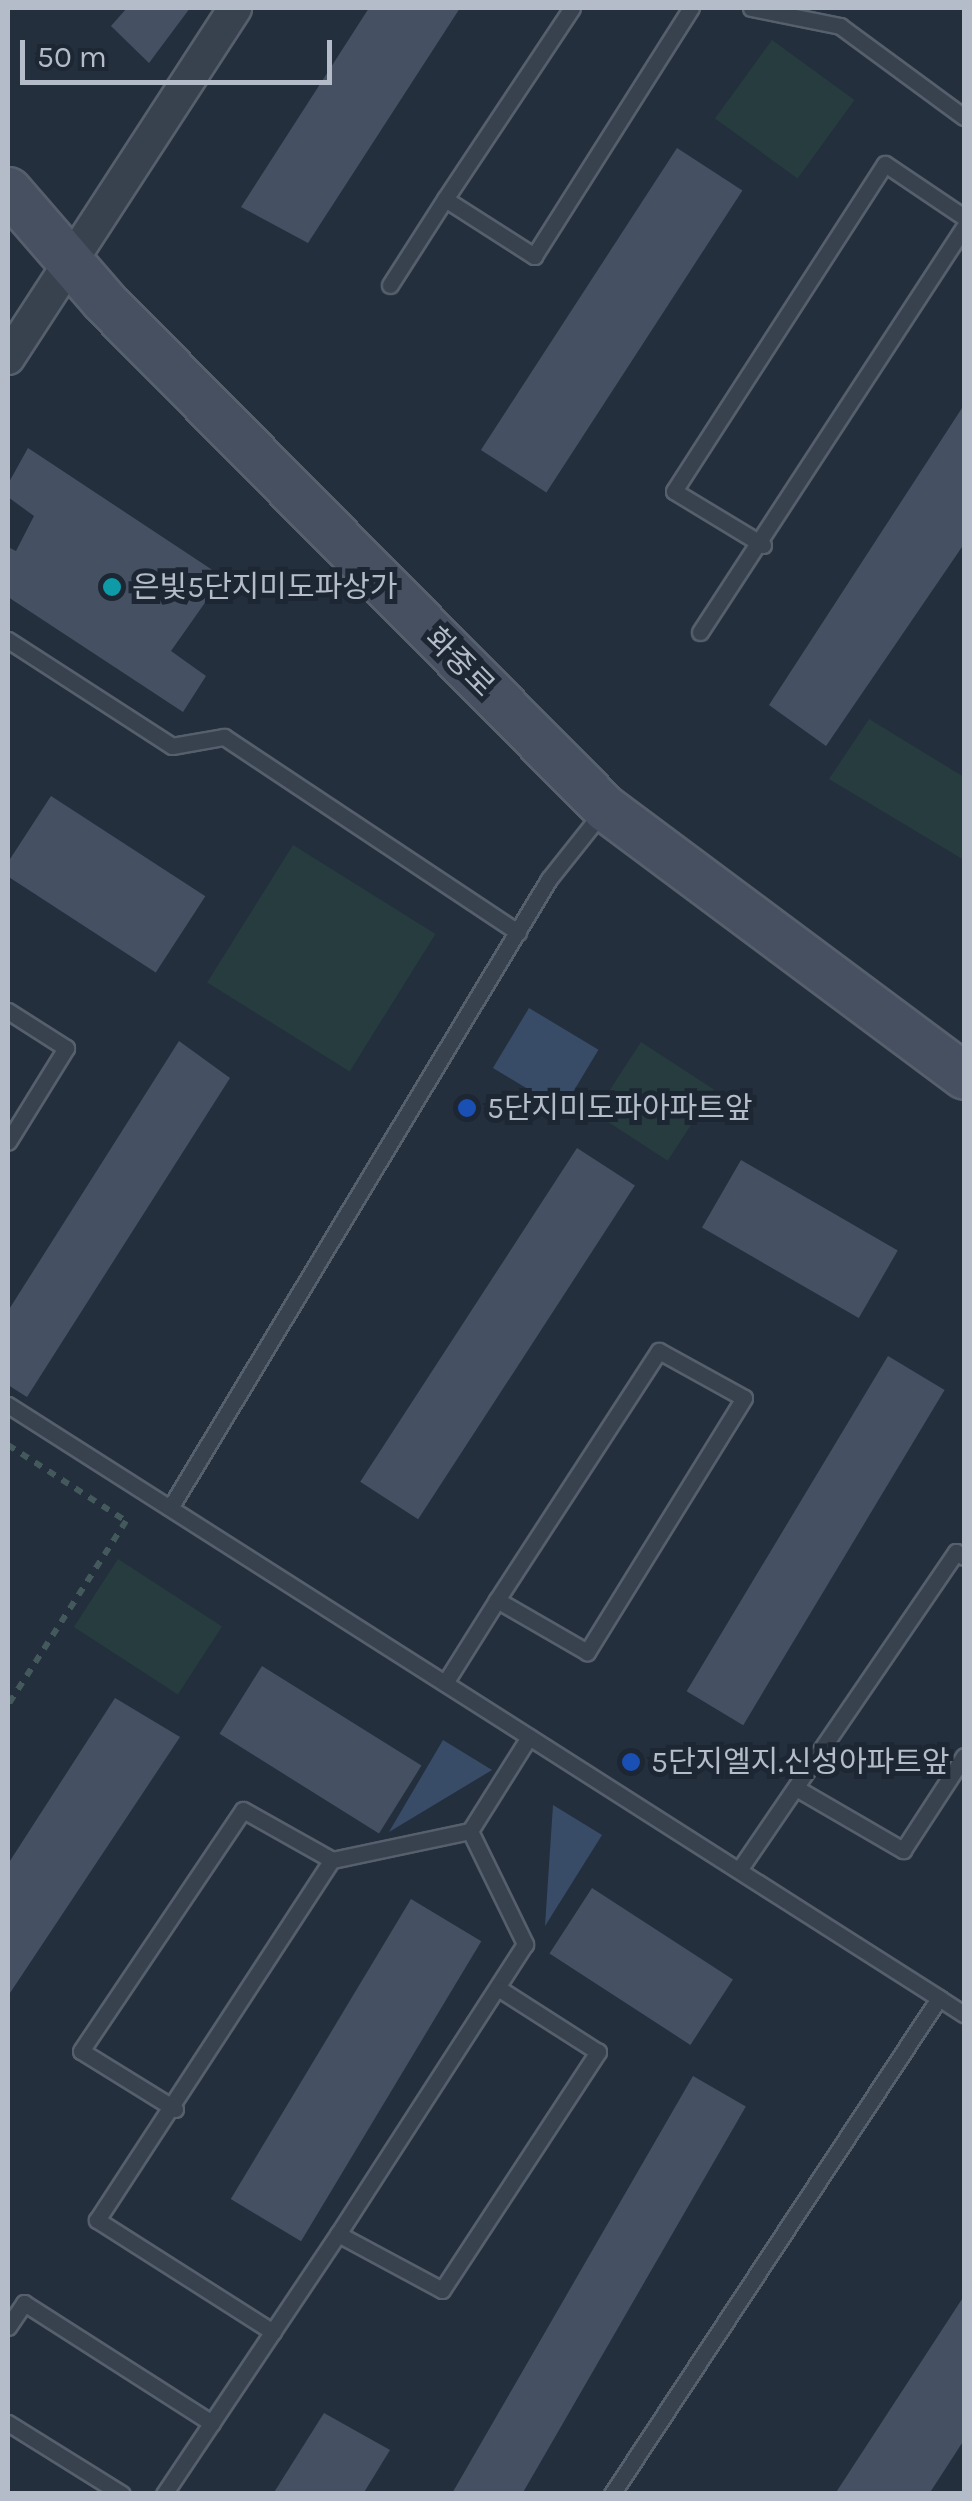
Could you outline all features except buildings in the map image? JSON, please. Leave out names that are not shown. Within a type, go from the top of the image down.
[{"type":"main road","name":"화중로","points":[[8,190],[65,260],[606,808],[964,1076]]},
{"type":"street","points":[[8,358],[65,260],[235,8]]},
{"type":"lane","points":[[390,286],[572,8]]},
{"type":"lane","points":[[445,199],[534,256],[691,8]]},
{"type":"lane","points":[[751,8],[840,26],[964,118]]},
{"type":"lane","points":[[763,545],[674,491],[885,164],[964,217]]},
{"type":"lane","points":[[700,632],[763,545],[964,227]]},
{"type":"lane","points":[[8,640],[172,746],[224,737],[518,932]]},
{"type":"lane","points":[[170,1508],[518,932],[606,808]]},
{"type":"lane","points":[[8,1011],[66,1048],[8,1142]]},
{"type":"lane","points":[[444,1683],[497,1600],[660,1351],[744,1398],[586,1652],[497,1600]]},
{"type":"lane","points":[[8,1405],[964,2014]]},
{"type":"lane","points":[[739,1870],[956,1552],[964,1557]]},
{"type":"lane","points":[[175,2109],[81,2050],[243,1810],[332,1860],[470,1830],[529,1737]]},
{"type":"lane","points":[[796,1788],[903,1850],[964,1756]]},
{"type":"lane","points":[[164,2494],[525,1944],[470,1830]]},
{"type":"lane","points":[[273,2332],[97,2220],[175,2109],[332,1860]]},
{"type":"lane","points":[[338,2234],[442,2290],[598,2052],[498,1988]]},
{"type":"lane","points":[[612,2494],[940,1998]]},
{"type":"lane","points":[[8,2327],[24,2303],[212,2423]]},
{"type":"lane","points":[[8,2423],[122,2494]]},
{"type":"path","points":[[8,1445],[126,1522],[8,1705]]},
{"type":"green space","points":[[772,40],[855,100],[798,178],[715,118]]},
{"type":"green space","points":[[869,719],[964,777],[964,860],[829,779]]},
{"type":"green space","points":[[293,845],[435,934],[350,1071],[207,982]]},
{"type":"green space","points":[[641,1042],[714,1089],[668,1161],[595,1113]]},
{"type":"green space","points":[[118,1559],[222,1627],[178,1694],[74,1627]]},
{"type":"water","points":[[529,1008],[598,1050],[562,1110],[493,1068]]},
{"type":"water","points":[[443,1740],[492,1770],[389,1832]]},
{"type":"water","points":[[553,1805],[602,1835],[545,1926]]},
{"type":"place","name":"은빛5단지미도파상가","points":[[112,587]]},
{"type":"place","name":"5단지미도파아파트앞","points":[[467,1108]]},
{"type":"place","name":"5단지엘지.신성아파트앞","points":[[631,1762]]}]
